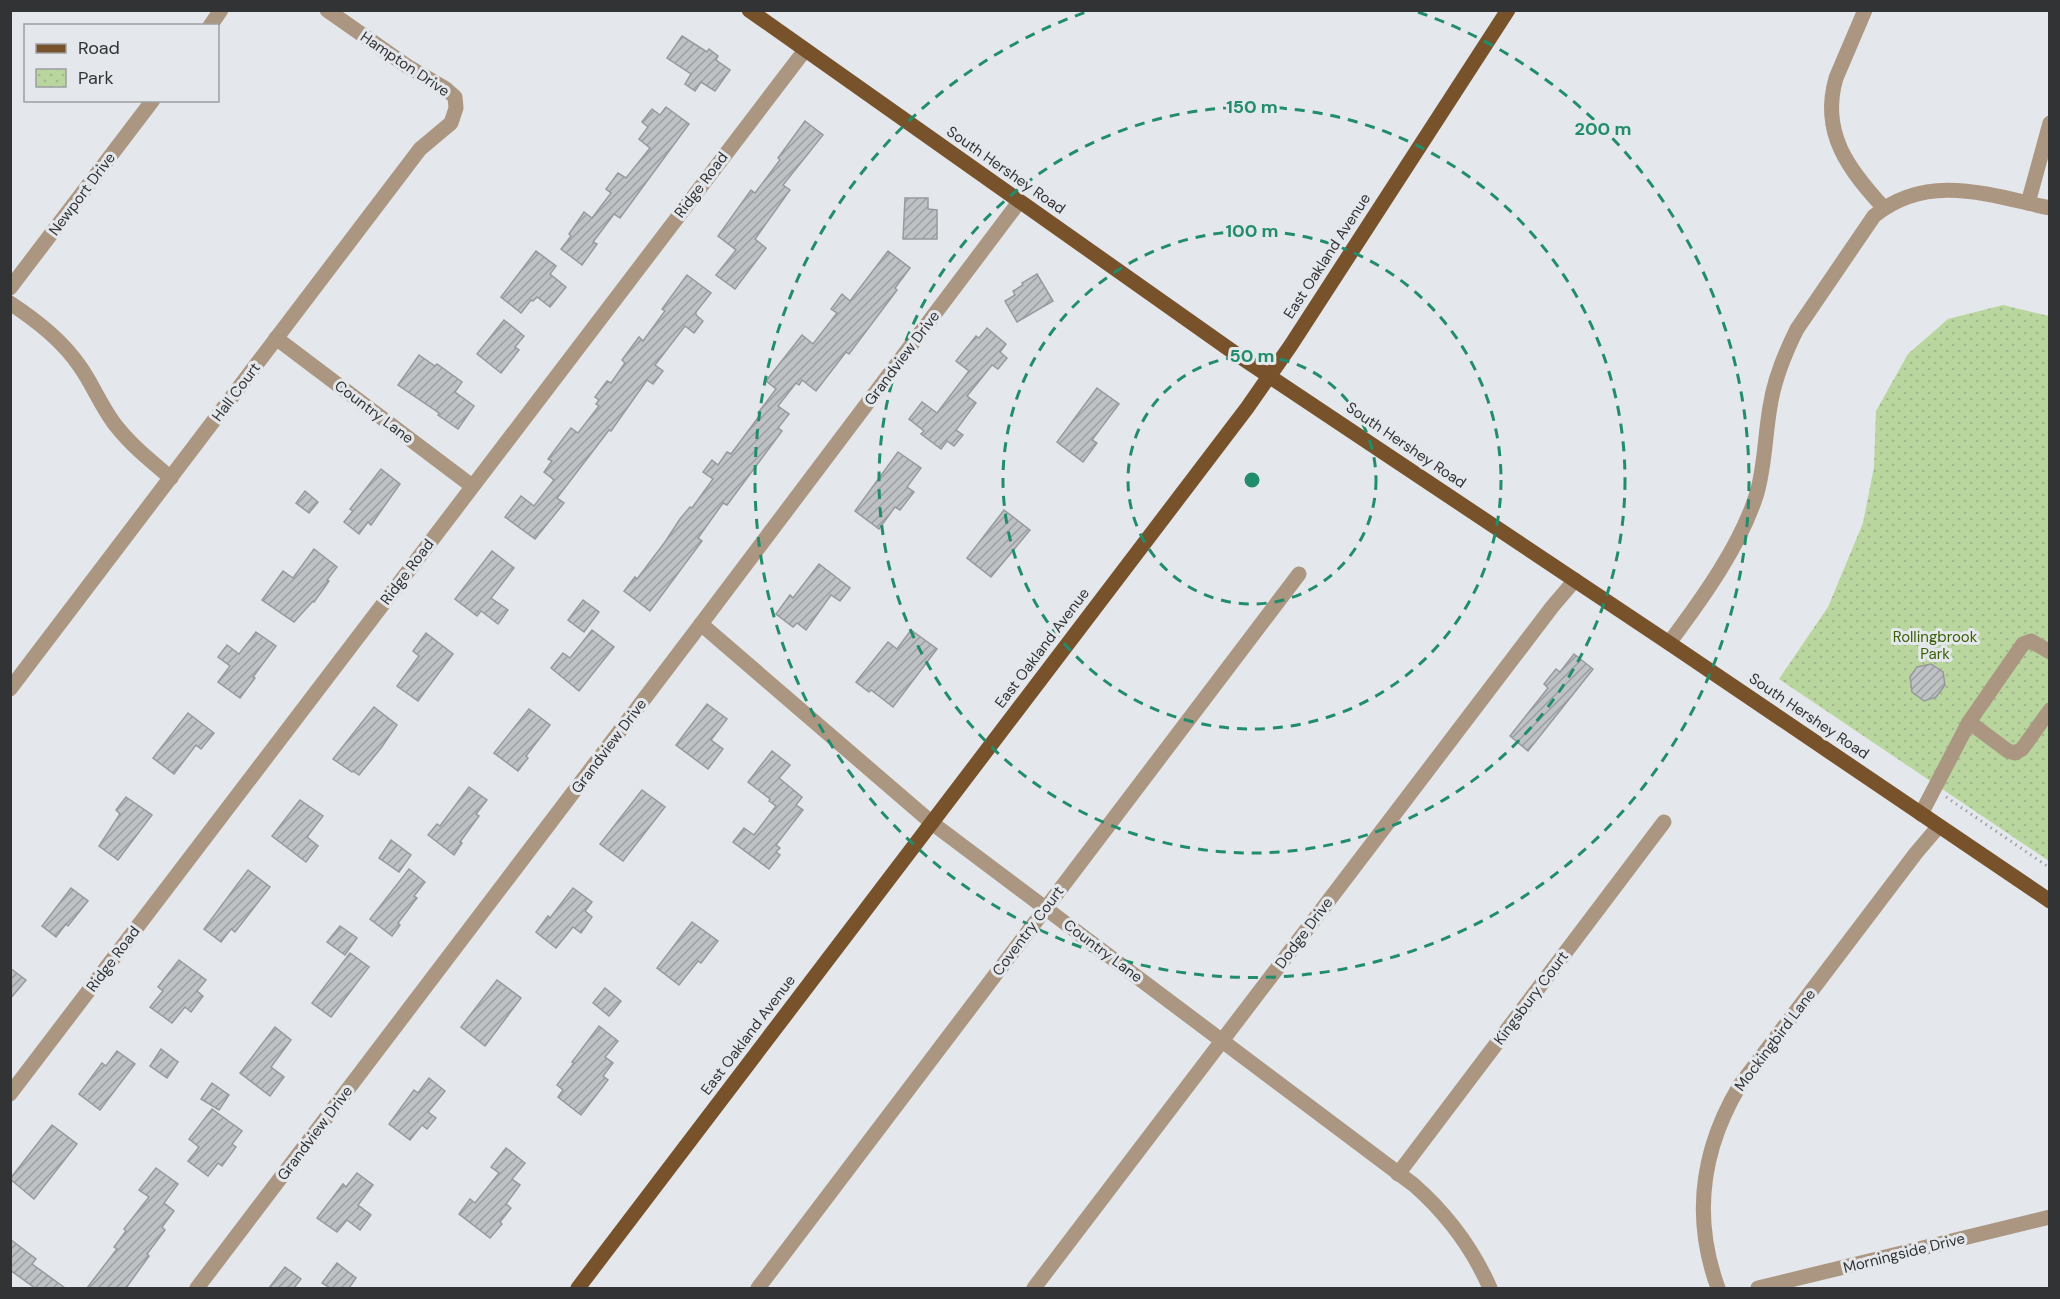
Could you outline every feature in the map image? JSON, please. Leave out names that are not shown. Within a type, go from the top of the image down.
[{"type":"main road","name":"South Hershey Road","points":[[748,10],[1270,376],[1669,642],[2049,900]]},
{"type":"main road","name":"East Oakland Avenue","points":[[578,1288],[1270,376],[1508,10]]},
{"type":"street","points":[[211,24],[221,10]]},
{"type":"street","name":"Hampton Drive","points":[[327,10],[455,97]]},
{"type":"street","points":[[1865,10],[1832,90],[1831,119],[1840,152],[1862,183],[1884,208]]},
{"type":"street","name":"Ridge Road","points":[[10,1094],[805,50]]},
{"type":"street","name":"Hall Court","points":[[10,688],[420,149],[451,123],[456,108],[455,97]]},
{"type":"street","name":"Newport Drive","points":[[10,288],[151,102]]},
{"type":"street","points":[[2028,203],[2049,123]]},
{"type":"street","points":[[1669,642],[1746,524],[1761,477],[1770,404],[1780,370],[1797,329],[1874,216],[1884,208],[1914,194],[1951,189],[2049,208]]},
{"type":"street","name":"Grandview Drive","points":[[196,1288],[1019,202]]},
{"type":"street","points":[[10,303],[39,323],[61,343],[80,366],[116,426],[140,453],[171,478]]},
{"type":"street","name":"Country Lane","points":[[276,338],[472,486]]},
{"type":"street","name":"Coventry Court","points":[[758,1288],[1299,574]]},
{"type":"street","name":"Dodge Drive","points":[[1034,1288],[1552,607],[1575,580]]},
{"type":"street","name":"Country Lane","points":[[701,624],[932,823],[1428,1197],[1451,1221],[1479,1264],[1490,1288]]},
{"type":"street","points":[[1921,814],[1969,722],[2023,644],[2031,641],[2049,652]]},
{"type":"street","points":[[1969,722],[2008,751],[2015,753],[2022,749],[2049,710]]},
{"type":"street","name":"Kingsbury Court","points":[[1398,1174],[1664,822]]},
{"type":"street","name":"Mockingbird Lane","points":[[1718,1288],[1705,1235],[1703,1198],[1706,1170],[1721,1119],[1740,1085],[1939,826]]},
{"type":"street","name":"Morningside Drive","points":[[1758,1288],[2049,1217]]},
{"type":"path","points":[[1934,789],[2049,868]]},
{"type":"green space","name":"Rollingbrook Park","points":[[2003,305],[2049,316],[2049,861],[1779,679],[1828,607],[1863,523],[1874,467],[1876,411],[1908,354],[1948,319]]},
{"type":"building","points":[[682,36],[707,52],[709,49],[718,56],[716,60],[730,70],[715,91],[701,82],[695,91],[685,84],[691,74],[667,58]]},
{"type":"building","points":[[666,107],[689,124],[620,218],[614,214],[593,242],[597,244],[582,265],[561,249],[584,212],[592,218],[611,193],[606,189],[618,173],[626,178],[650,148],[639,139],[648,127],[642,122],[652,109],[660,115]]},
{"type":"building","points":[[805,121],[823,135],[783,185],[790,190],[755,239],[766,248],[735,289],[716,275],[736,250],[718,236],[751,190],[755,193],[780,160],[778,158]]},
{"type":"building","points":[[905,198],[928,198],[928,209],[937,210],[937,239],[903,239]]},
{"type":"building","points":[[536,251],[556,266],[550,274],[566,287],[550,307],[537,297],[531,300],[521,313],[501,297]]},
{"type":"building","points":[[888,251],[910,268],[895,288],[897,290],[849,354],[846,352],[816,391],[802,380],[799,385],[796,383],[778,406],[789,414],[778,428],[782,431],[727,505],[723,503],[698,538],[702,541],[650,611],[624,591],[635,577],[637,579],[680,519],[690,507],[692,508],[713,479],[703,472],[712,460],[718,465],[727,452],[731,454],[760,415],[758,413],[776,389],[766,381],[802,335],[813,344],[837,313],[831,309],[842,294],[850,301]]},
{"type":"building","points":[[1037,274],[1053,301],[1017,322],[1005,301],[1015,295],[1013,291],[1023,285],[1022,283]]},
{"type":"building","points":[[687,275],[711,293],[696,312],[696,315],[703,321],[694,333],[685,326],[655,365],[663,371],[653,384],[647,380],[611,431],[609,430],[557,498],[564,503],[535,539],[505,517],[521,496],[534,506],[554,480],[544,472],[552,461],[548,459],[571,428],[578,433],[599,406],[596,404],[599,400],[595,397],[607,381],[611,383],[625,363],[622,360],[639,337],[643,341],[665,311],[662,309]]},
{"type":"building","points":[[504,320],[524,336],[515,347],[519,350],[501,373],[477,354]]},
{"type":"building","points":[[987,328],[1006,344],[1000,352],[1007,358],[998,369],[992,365],[967,396],[976,403],[956,430],[963,435],[954,446],[947,441],[941,449],[921,434],[924,431],[909,419],[922,402],[937,413],[969,371],[956,361],[976,336],[979,338]]},
{"type":"building","points":[[419,355],[435,366],[437,364],[462,382],[455,392],[474,406],[458,429],[398,385]]},
{"type":"building","points":[[1097,388],[1119,404],[1092,440],[1097,443],[1083,462],[1057,442]]},
{"type":"building","points":[[898,452],[921,468],[907,487],[914,492],[900,510],[895,507],[879,529],[855,511]]},
{"type":"building","points":[[381,469],[400,484],[371,525],[368,522],[359,534],[344,522],[353,511],[350,509]]},
{"type":"building","points":[[305,491],[318,502],[309,513],[296,503]]},
{"type":"building","points":[[1004,510],[1030,530],[991,577],[967,558]]},
{"type":"building","points":[[314,549],[337,567],[314,602],[294,622],[262,600],[283,571],[293,578]]},
{"type":"building","points":[[492,551],[514,568],[491,598],[508,610],[498,624],[481,611],[477,616],[455,599]]},
{"type":"building","points":[[819,564],[850,588],[840,601],[831,595],[806,630],[797,623],[793,627],[776,614],[790,595],[793,598]]},
{"type":"building","points":[[583,600],[599,612],[584,632],[568,620]]},
{"type":"building","points":[[592,630],[614,647],[579,691],[551,668],[563,653],[570,658]]},
{"type":"building","points":[[911,630],[937,649],[893,707],[856,682],[888,642],[897,649]]},
{"type":"building","points":[[256,632],[276,646],[240,698],[218,682],[230,666],[218,657],[227,645],[239,654]]},
{"type":"building","points":[[426,633],[453,654],[418,701],[397,686],[419,656],[413,651]]},
{"type":"building","points":[[1574,654],[1593,669],[1528,751],[1510,736],[1548,688],[1544,684],[1556,669],[1560,672]]},
{"type":"building","points":[[1931,664],[1943,672],[1945,685],[1936,697],[1924,701],[1912,692],[1910,677],[1917,667]]},
{"type":"building","points":[[707,704],[727,719],[711,740],[723,749],[708,769],[676,745]]},
{"type":"building","points":[[374,707],[397,725],[359,775],[333,759]]},
{"type":"building","points":[[529,709],[550,725],[526,756],[528,758],[518,771],[494,753]]},
{"type":"building","points":[[188,713],[214,733],[201,749],[196,745],[174,774],[153,758]]},
{"type":"building","points":[[772,751],[790,765],[779,778],[802,797],[796,805],[803,810],[776,845],[780,848],[776,852],[780,855],[769,869],[733,842],[744,828],[754,835],[776,806],[748,782]]},
{"type":"building","points":[[469,787],[487,800],[476,814],[479,816],[460,842],[462,843],[454,855],[428,835],[437,824],[440,826]]},
{"type":"building","points":[[642,790],[665,807],[623,861],[600,844]]},
{"type":"building","points":[[126,797],[152,815],[118,860],[99,846],[120,814],[116,810]]},
{"type":"building","points":[[300,800],[323,816],[307,837],[318,846],[306,862],[272,836]]},
{"type":"building","points":[[391,840],[411,855],[399,872],[379,858]]},
{"type":"building","points":[[409,869],[425,882],[414,896],[417,898],[398,923],[400,925],[392,936],[370,919]]},
{"type":"building","points":[[248,870],[270,887],[235,932],[231,929],[221,942],[204,929]]},
{"type":"building","points":[[71,888],[88,901],[56,937],[42,926]]},
{"type":"building","points":[[573,888],[592,902],[585,911],[592,917],[581,933],[573,927],[556,948],[536,932]]},
{"type":"building","points":[[692,922],[718,941],[701,963],[698,961],[679,985],[657,968]]},
{"type":"building","points":[[340,926],[357,938],[345,955],[327,942]]},
{"type":"building","points":[[350,953],[369,967],[331,1017],[312,1003]]},
{"type":"building","points":[[179,960],[206,980],[197,991],[203,996],[191,1012],[185,1007],[172,1023],[150,1007],[163,991],[158,987]]},
{"type":"building","points":[[10,968],[26,980],[10,999]]},
{"type":"building","points":[[497,980],[521,998],[485,1046],[461,1027]]},
{"type":"building","points":[[605,988],[621,1001],[609,1016],[593,1003]]},
{"type":"building","points":[[599,1026],[618,1041],[605,1057],[613,1063],[603,1076],[608,1080],[581,1115],[558,1097],[563,1090],[557,1085]]},
{"type":"building","points":[[275,1027],[291,1040],[271,1067],[284,1077],[270,1096],[240,1073]]},
{"type":"building","points":[[161,1049],[178,1062],[167,1078],[150,1066]]},
{"type":"building","points":[[117,1051],[135,1064],[100,1110],[79,1094],[102,1063],[106,1066]]},
{"type":"building","points":[[429,1078],[445,1091],[428,1112],[436,1118],[427,1129],[422,1125],[410,1140],[389,1124],[414,1090],[418,1093]]},
{"type":"building","points":[[212,1083],[229,1095],[219,1110],[201,1099]]},
{"type":"building","points":[[212,1109],[242,1131],[232,1144],[236,1147],[222,1166],[218,1163],[208,1176],[188,1161],[199,1147],[189,1139]]},
{"type":"building","points":[[52,1125],[77,1144],[34,1199],[10,1179]]},
{"type":"building","points":[[506,1148],[525,1163],[512,1179],[520,1185],[506,1204],[511,1208],[500,1222],[502,1224],[490,1238],[459,1214],[470,1199],[475,1203],[499,1173],[491,1167]]},
{"type":"building","points":[[156,1168],[178,1184],[164,1203],[174,1211],[162,1227],[165,1230],[126,1288],[87,1288],[117,1249],[114,1247],[126,1231],[124,1229],[149,1197],[139,1190]]},
{"type":"building","points":[[357,1173],[373,1185],[358,1205],[371,1215],[360,1230],[347,1220],[337,1232],[317,1218],[343,1184],[346,1187]]},
{"type":"building","points":[[10,1239],[36,1259],[32,1264],[65,1288],[35,1288],[10,1270]]},
{"type":"building","points":[[337,1263],[356,1278],[349,1288],[330,1288],[322,1283]]},
{"type":"building","points":[[285,1267],[301,1279],[294,1288],[269,1288]]}]
